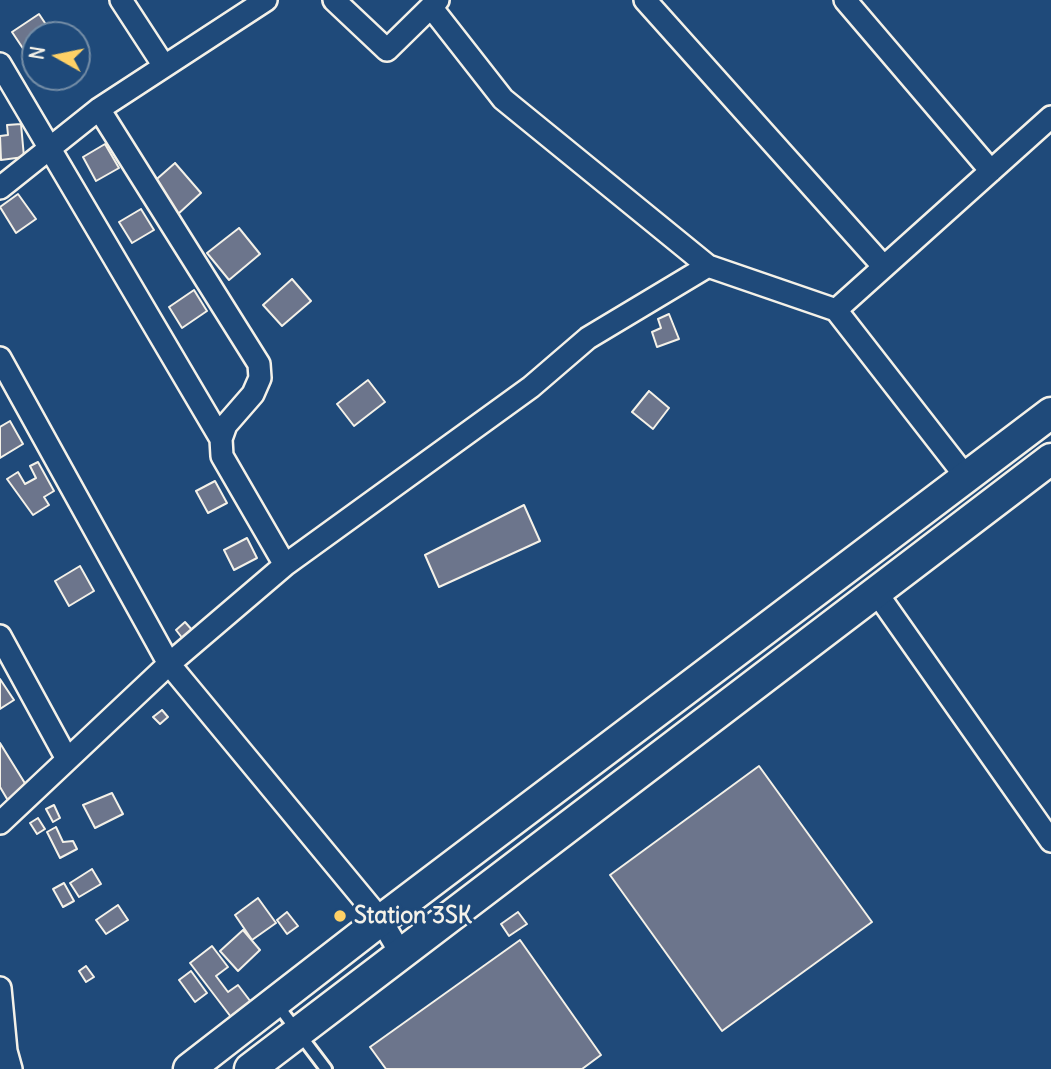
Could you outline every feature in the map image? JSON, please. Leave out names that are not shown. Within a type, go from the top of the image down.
[{"type":"main road","points":[[189,1069],[381,920],[1051,413]]},
{"type":"main road","points":[[250,1069],[1051,459]]},
{"type":"street","points":[[121,0],[164,66]]},
{"type":"street","points":[[0,188],[99,109],[266,0]]},
{"type":"street","points":[[334,0],[387,50],[434,4],[503,99],[708,266],[836,310],[966,477]]},
{"type":"street","points":[[645,0],[884,267]]},
{"type":"street","points":[[845,0],[991,171]]},
{"type":"street","points":[[0,64],[221,439]]},
{"type":"street","points":[[99,109],[259,364],[260,378],[253,394],[226,425],[221,439],[222,456],[285,565]]},
{"type":"street","points":[[836,310],[1051,117]]},
{"type":"street","points":[[0,823],[169,664],[285,565],[531,387],[588,338],[708,266]]},
{"type":"street","points":[[0,358],[169,664],[381,920],[401,954]]},
{"type":"street","points":[[876,592],[1051,841]]},
{"type":"street","points":[[0,636],[67,759]]},
{"type":"street","points":[[0,988],[5,1056]]},
{"type":"lane","points":[[276,1003],[326,1069]]},
{"type":"building","points":[[39,14],[44,21],[28,21]]},
{"type":"building","points":[[21,26],[21,46],[12,32]]},
{"type":"building","points":[[21,124],[24,157],[1,160],[0,136],[8,135],[7,125]]},
{"type":"building","points":[[105,144],[119,168],[96,181],[83,157]]},
{"type":"building","points":[[175,163],[201,193],[177,215],[150,185]]},
{"type":"building","points":[[18,194],[36,219],[16,233],[0,207]]},
{"type":"building","points":[[141,209],[154,230],[132,243],[119,222]]},
{"type":"building","points":[[239,228],[260,254],[229,280],[207,253]]},
{"type":"building","points":[[292,279],[311,301],[282,326],[263,305]]},
{"type":"building","points":[[194,290],[207,311],[182,328],[169,307]]},
{"type":"building","points":[[669,314],[679,339],[657,347],[652,332],[661,328],[658,319]]},
{"type":"building","points":[[368,380],[385,402],[354,426],[337,404]]},
{"type":"building","points":[[649,391],[669,408],[653,429],[632,412]]},
{"type":"building","points":[[10,421],[23,444],[0,458],[0,427]]},
{"type":"building","points":[[38,462],[54,491],[44,497],[49,505],[33,515],[7,479],[18,472],[25,484],[36,478],[30,466]]},
{"type":"building","points":[[215,481],[227,503],[208,513],[196,491]]},
{"type":"building","points":[[524,505],[540,541],[439,587],[425,555]]},
{"type":"building","points":[[247,538],[257,558],[234,570],[224,550]]},
{"type":"building","points":[[80,566],[94,591],[69,606],[55,581]]},
{"type":"building","points":[[185,622],[193,631],[183,639],[176,630]]},
{"type":"building","points":[[0,679],[14,700],[0,709]]},
{"type":"building","points":[[162,710],[168,717],[160,724],[153,717]]},
{"type":"building","points":[[0,743],[31,793],[13,809],[0,787]]},
{"type":"building","points":[[759,766],[872,922],[722,1031],[610,875]]},
{"type":"building","points":[[112,793],[123,814],[95,828],[83,805]]},
{"type":"building","points":[[54,805],[60,818],[53,822],[46,809]]},
{"type":"building","points":[[38,818],[45,829],[37,834],[30,823]]},
{"type":"building","points":[[56,827],[63,842],[73,841],[77,849],[60,858],[47,832]]},
{"type":"building","points":[[92,869],[101,884],[79,897],[70,883]]},
{"type":"building","points":[[64,883],[74,901],[63,907],[53,889]]},
{"type":"building","points":[[258,898],[276,923],[252,940],[235,915]]},
{"type":"building","points":[[118,905],[128,920],[106,934],[96,920]]},
{"type":"building","points":[[287,912],[298,926],[287,934],[277,920]]},
{"type":"building","points":[[518,912],[527,924],[509,936],[501,924]]},
{"type":"building","points":[[243,930],[260,950],[238,971],[220,951]]},
{"type":"building","points":[[520,940],[601,1055],[582,1069],[386,1069],[370,1047]]},
{"type":"building","points":[[212,946],[228,967],[216,976],[228,992],[238,985],[254,1006],[234,1021],[190,963]]},
{"type":"building","points":[[86,966],[94,977],[86,982],[79,971]]},
{"type":"building","points":[[191,971],[207,993],[195,1002],[179,980]]},
{"type":"place","name":"Station 3SK","points":[[340,916]]}]
